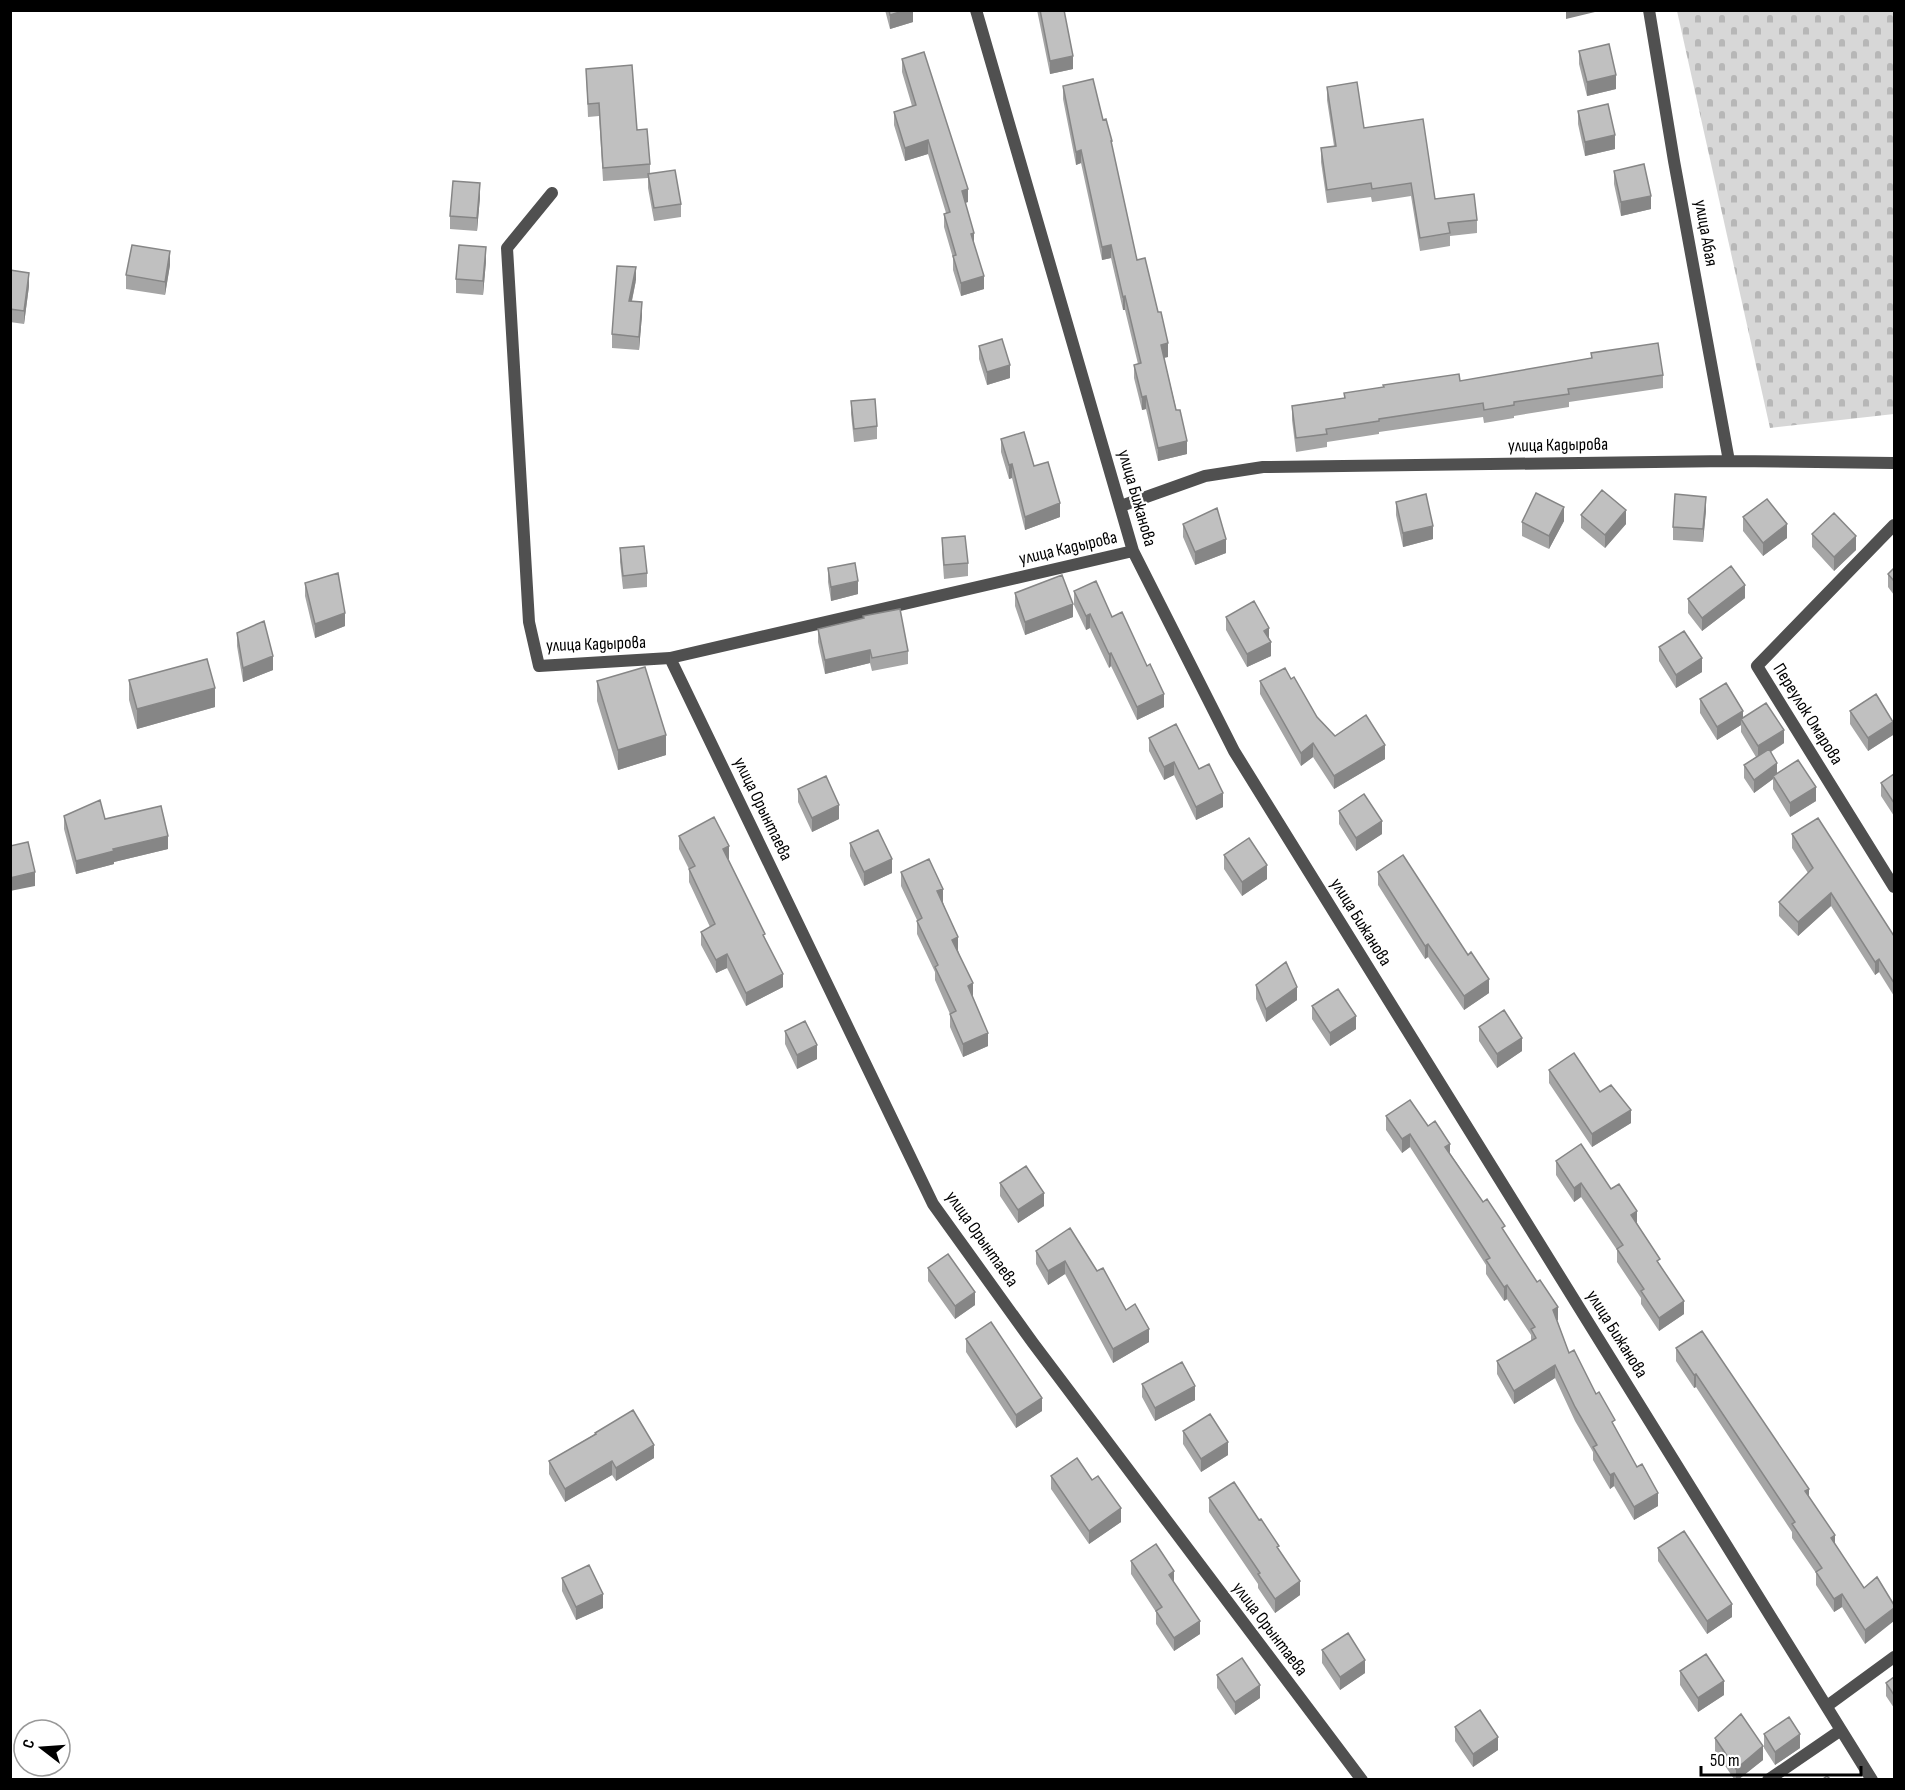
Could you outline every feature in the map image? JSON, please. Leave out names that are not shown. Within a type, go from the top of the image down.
[{"type":"street","name":"улица Бижанова","points":[[976,10],[1133,551],[1234,751],[1872,1779]]},
{"type":"street","name":"улица Абая","points":[[1649,10],[1729,461]]},
{"type":"street","name":"улица Кадырова","points":[[552,193],[507,248],[529,622],[539,666],[670,658],[1133,551]]},
{"type":"street","name":"улица Кадырова","points":[[1121,507],[1205,476],[1263,466],[1729,461],[1894,463]]},
{"type":"street","name":"Переулок Омарова","points":[[1894,525],[1757,666],[1894,887]]},
{"type":"street","name":"улица Орынтаева","points":[[670,658],[933,1204],[1033,1343],[1362,1779]]},
{"type":"street","points":[[1827,1706],[1894,1657]]},
{"type":"street","points":[[1768,1779],[1841,1730]]},
{"type":"green space","points":[[1677,11],[1894,11],[1894,414],[1770,428]]},
{"type":"building","points":[[889,10],[906,10],[890,15]]},
{"type":"building","points":[[1040,10],[1064,10],[1073,56],[1050,61]]},
{"type":"building","points":[[1609,44],[1616,75],[1587,82],[1579,51]]},
{"type":"building","points":[[924,52],[968,189],[962,191],[974,233],[971,234],[984,276],[961,283],[953,256],[956,255],[944,214],[950,212],[928,140],[905,148],[894,112],[916,105],[902,59]]},
{"type":"building","points":[[632,65],[637,130],[647,129],[650,164],[603,168],[599,103],[588,104],[586,69]]},
{"type":"building","points":[[1093,79],[1103,120],[1106,119],[1112,141],[1137,260],[1145,258],[1158,312],[1161,312],[1168,343],[1161,345],[1176,410],[1180,410],[1187,441],[1158,448],[1146,396],[1142,397],[1134,365],[1141,363],[1125,296],[1123,297],[1111,245],[1102,247],[1081,150],[1076,152],[1063,86]]},
{"type":"building","points":[[1357,82],[1364,128],[1423,119],[1435,199],[1474,194],[1477,220],[1448,223],[1450,233],[1420,238],[1411,183],[1372,189],[1371,183],[1327,190],[1321,148],[1336,146],[1327,87]]},
{"type":"building","points":[[1608,104],[1615,135],[1585,142],[1578,111]]},
{"type":"building","points":[[1644,164],[1651,196],[1621,202],[1614,171]]},
{"type":"building","points":[[675,170],[681,204],[654,208],[648,174]]},
{"type":"building","points":[[453,181],[480,183],[477,218],[450,216]]},
{"type":"building","points":[[132,245],[170,251],[165,282],[126,275]]},
{"type":"building","points":[[459,245],[486,247],[483,281],[456,279]]},
{"type":"building","points":[[617,266],[636,267],[629,301],[642,302],[639,337],[612,334]]},
{"type":"building","points":[[10,270],[29,273],[24,311],[10,309]]},
{"type":"building","points":[[1002,339],[1010,365],[987,372],[979,346]]},
{"type":"building","points":[[1658,343],[1663,375],[1568,389],[1569,394],[1514,402],[1514,405],[1484,410],[1483,403],[1379,419],[1379,421],[1326,429],[1327,434],[1296,438],[1292,406],[1345,398],[1344,393],[1384,387],[1383,385],[1459,374],[1460,381],[1592,358],[1591,353]]},
{"type":"building","points":[[875,399],[877,426],[854,429],[851,401]]},
{"type":"building","points":[[1024,432],[1034,466],[1048,462],[1060,503],[1025,517],[1012,464],[1009,465],[1001,439]]},
{"type":"building","points":[[1602,490],[1626,510],[1605,535],[1581,515]]},
{"type":"building","points":[[1536,493],[1564,507],[1549,536],[1522,522]]},
{"type":"building","points":[[1426,494],[1433,526],[1403,533],[1396,502]]},
{"type":"building","points":[[1675,494],[1706,497],[1703,529],[1673,527]]},
{"type":"building","points":[[1767,499],[1787,524],[1763,543],[1743,517]]},
{"type":"building","points":[[1217,508],[1226,539],[1195,552],[1183,524]]},
{"type":"building","points":[[1834,513],[1856,536],[1834,557],[1812,534]]},
{"type":"building","points":[[965,536],[968,563],[944,565],[942,538]]},
{"type":"building","points":[[644,546],[647,573],[623,576],[620,548]]},
{"type":"building","points":[[855,563],[858,581],[831,587],[828,568]]},
{"type":"building","points":[[1731,566],[1745,585],[1702,618],[1688,599]]},
{"type":"building","points":[[1894,568],[1894,581],[1888,574]]},
{"type":"building","points":[[338,573],[345,613],[315,624],[305,583]]},
{"type":"building","points":[[1062,575],[1073,604],[1025,622],[1015,593]]},
{"type":"building","points":[[1096,581],[1112,617],[1122,612],[1147,666],[1150,664],[1164,694],[1137,707],[1090,614],[1086,616],[1074,591]]},
{"type":"building","points":[[1254,601],[1269,628],[1264,631],[1271,642],[1247,654],[1226,617]]},
{"type":"building","points":[[900,609],[908,651],[872,658],[870,650],[825,660],[818,629],[864,618],[863,616]]},
{"type":"building","points":[[264,621],[273,656],[243,668],[237,633]]},
{"type":"building","points":[[1684,631],[1702,658],[1676,675],[1659,647]]},
{"type":"building","points":[[207,659],[215,688],[137,709],[129,680]]},
{"type":"building","points":[[645,667],[666,735],[618,750],[597,681]]},
{"type":"building","points":[[1285,668],[1291,679],[1294,677],[1317,717],[1335,736],[1366,715],[1385,745],[1334,776],[1313,743],[1301,753],[1260,681]]},
{"type":"building","points":[[1726,683],[1743,711],[1717,727],[1700,699]]},
{"type":"building","points":[[1876,694],[1893,722],[1868,738],[1850,711]]},
{"type":"building","points":[[1766,703],[1784,730],[1758,746],[1741,719]]},
{"type":"building","points":[[1176,724],[1199,769],[1209,764],[1223,793],[1196,807],[1174,762],[1164,767],[1149,738]]},
{"type":"building","points":[[1769,749],[1777,763],[1754,780],[1744,765]]},
{"type":"building","points":[[1798,760],[1816,787],[1790,803],[1773,776]]},
{"type":"building","points":[[1894,774],[1894,803],[1881,783]]},
{"type":"building","points":[[826,776],[839,805],[812,818],[798,789]]},
{"type":"building","points":[[1364,794],[1382,821],[1356,838],[1339,811]]},
{"type":"building","points":[[100,800],[105,819],[161,806],[168,836],[113,849],[114,851],[76,861],[64,816]]},
{"type":"building","points":[[714,817],[729,846],[723,849],[783,974],[746,993],[727,954],[716,960],[701,932],[715,924],[689,869],[695,866],[679,836]]},
{"type":"building","points":[[1818,818],[1894,936],[1894,983],[1879,959],[1875,962],[1831,893],[1798,922],[1779,902],[1813,868],[1792,834]]},
{"type":"building","points":[[878,830],[892,859],[864,872],[850,843]]},
{"type":"building","points":[[1249,838],[1267,865],[1242,882],[1224,855]]},
{"type":"building","points":[[28,842],[35,872],[10,878],[10,846]]},
{"type":"building","points":[[1403,855],[1468,955],[1471,952],[1489,979],[1464,996],[1428,944],[1425,946],[1378,872]]},
{"type":"building","points":[[929,859],[943,889],[937,891],[958,937],[952,940],[973,983],[968,986],[988,1033],[963,1044],[950,1014],[956,1011],[935,967],[938,965],[917,921],[922,918],[901,872]]},
{"type":"building","points":[[1286,962],[1297,987],[1266,1009],[1256,985]]},
{"type":"building","points":[[1338,989],[1356,1016],[1330,1033],[1312,1006]]},
{"type":"building","points":[[1504,1010],[1522,1038],[1497,1054],[1479,1027]]},
{"type":"building","points":[[805,1021],[817,1045],[797,1055],[785,1031]]},
{"type":"building","points":[[1574,1053],[1600,1092],[1611,1085],[1631,1110],[1592,1134],[1549,1070]]},
{"type":"building","points":[[1410,1100],[1428,1126],[1435,1121],[1450,1144],[1445,1147],[1483,1202],[1487,1199],[1505,1226],[1502,1228],[1537,1282],[1540,1280],[1558,1307],[1553,1310],[1569,1353],[1574,1350],[1596,1394],[1599,1392],[1615,1420],[1612,1422],[1637,1467],[1642,1464],[1658,1493],[1634,1507],[1614,1473],[1610,1475],[1593,1447],[1597,1445],[1575,1407],[1555,1365],[1514,1391],[1497,1361],[1536,1338],[1531,1329],[1535,1327],[1507,1285],[1504,1287],[1486,1260],[1490,1258],[1410,1134],[1402,1139],[1386,1116]]},
{"type":"building","points":[[1581,1144],[1611,1189],[1619,1184],[1637,1211],[1631,1215],[1660,1259],[1657,1261],[1684,1301],[1659,1318],[1641,1291],[1644,1289],[1617,1249],[1623,1245],[1581,1183],[1574,1188],[1556,1161]]},
{"type":"building","points":[[1026,1166],[1044,1193],[1018,1210],[1000,1183]]},
{"type":"building","points":[[1070,1228],[1097,1271],[1103,1268],[1126,1310],[1135,1304],[1149,1329],[1113,1349],[1065,1261],[1048,1271],[1036,1251]]},
{"type":"building","points":[[948,1254],[975,1292],[955,1306],[928,1268]]},
{"type":"building","points":[[991,1322],[1042,1398],[1016,1415],[966,1339]]},
{"type":"building","points":[[1702,1331],[1809,1489],[1805,1491],[1835,1535],[1831,1538],[1864,1588],[1877,1577],[1894,1605],[1894,1608],[1865,1630],[1842,1594],[1834,1599],[1816,1572],[1822,1568],[1792,1524],[1795,1522],[1696,1374],[1694,1375],[1676,1348]]},
{"type":"building","points":[[1182,1362],[1195,1386],[1155,1408],[1142,1384]]},
{"type":"building","points":[[633,1410],[654,1445],[616,1468],[612,1461],[565,1489],[549,1461]]},
{"type":"building","points":[[1210,1414],[1228,1442],[1201,1459],[1183,1431]]},
{"type":"building","points":[[1077,1458],[1092,1480],[1098,1476],[1121,1508],[1089,1531],[1051,1476]]},
{"type":"building","points":[[1234,1482],[1279,1546],[1277,1547],[1300,1581],[1275,1599],[1209,1498]]},
{"type":"building","points":[[1684,1531],[1732,1604],[1707,1621],[1658,1548]]},
{"type":"building","points":[[1156,1544],[1174,1571],[1169,1575],[1200,1621],[1174,1638],[1156,1611],[1162,1607],[1131,1561]]},
{"type":"building","points":[[589,1565],[603,1594],[576,1607],[562,1578]]},
{"type":"building","points":[[1348,1633],[1365,1660],[1340,1677],[1322,1650]]},
{"type":"building","points":[[1706,1654],[1724,1681],[1698,1698],[1680,1671]]},
{"type":"building","points":[[1242,1658],[1260,1685],[1235,1702],[1217,1675]]},
{"type":"building","points":[[1894,1677],[1894,1695],[1886,1683]]},
{"type":"building","points":[[1480,1710],[1498,1737],[1473,1754],[1455,1727]]},
{"type":"building","points":[[1741,1714],[1763,1746],[1736,1769],[1715,1738]]},
{"type":"building","points":[[1789,1717],[1800,1734],[1775,1752],[1764,1734]]}]
